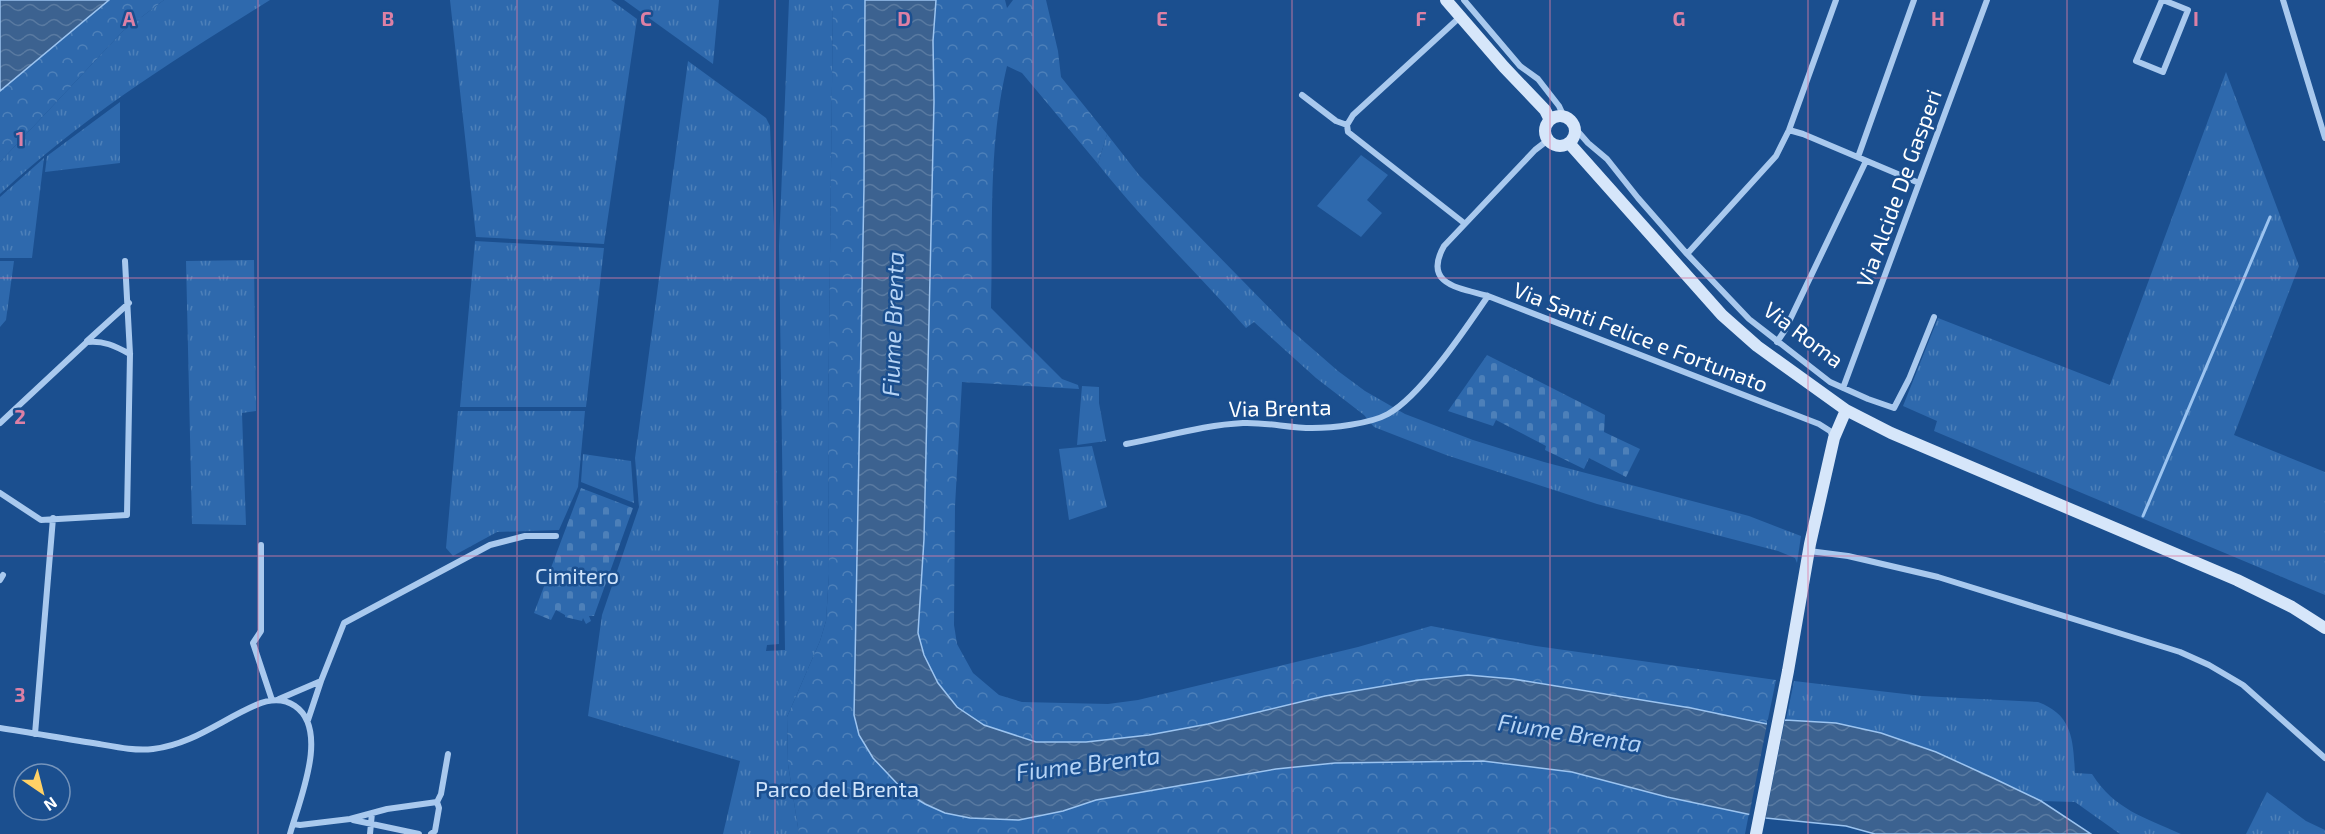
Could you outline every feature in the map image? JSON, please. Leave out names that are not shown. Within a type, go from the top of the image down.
[{"type":"street","points":[[1446,0],[1504,68],[1545,110],[1550,120]]},
{"type":"street","points":[[1464,0],[1520,66],[1538,80],[1559,106],[1564,117],[1550,120],[1545,133],[1548,140],[1554,145],[1562,146],[1569,143],[1574,136],[1574,128]]},
{"type":"street","points":[[1687,254],[1776,156],[1789,130],[1836,0]]},
{"type":"street","points":[[1858,157],[1914,0]]},
{"type":"street","name":"Via Alcide De Gasperi","points":[[1843,388],[1987,0]]},
{"type":"street","points":[[2163,0],[2188,10],[2163,72],[2136,61],[2163,0]]},
{"type":"street","points":[[2283,0],[2325,138]]},
{"type":"street","points":[[1461,17],[1353,114],[1347,125],[1348,132],[1464,223],[1535,150],[1548,140]]},
{"type":"street","points":[[1302,95],[1336,121],[1347,125]]},
{"type":"street","name":"Via Roma","points":[[1564,117],[1571,121],[1574,128],[1588,143],[1607,159],[1687,254],[1749,319],[1830,382],[1894,408],[1909,380],[1934,317]]},
{"type":"street","points":[[1789,130],[1919,183]]},
{"type":"street","points":[[1569,143],[1722,315],[1757,346],[1846,410],[1891,433],[2237,580],[2292,607],[2325,628]]},
{"type":"street","points":[[1777,342],[1866,161]]},
{"type":"street","points":[[1620,201],[1638,198]]},
{"type":"street","name":"Via Santi Felice e Fortunato","points":[[1464,223],[1437,258],[1437,268],[1449,286],[1488,296],[1819,424],[1830,431],[1834,438]]},
{"type":"street","points":[[0,493],[41,520],[127,515],[130,354],[125,261]]},
{"type":"street","name":"Via Brenta","points":[[1126,444],[1215,426],[1245,423],[1286,428],[1314,428],[1371,420],[1387,414],[1400,405],[1422,383],[1488,296]]},
{"type":"street","points":[[0,423],[129,303]]},
{"type":"street","points":[[87,342],[98,340],[114,345],[130,354]]},
{"type":"street","points":[[1756,834],[1809,552],[1834,438],[1846,410]]},
{"type":"street","points":[[35,734],[53,518]]},
{"type":"street","points":[[308,720],[345,623],[490,545],[525,536],[556,536]]},
{"type":"street","points":[[261,545],[261,631],[253,643],[276,700]]},
{"type":"street","points":[[1809,552],[1848,556],[1938,577],[2180,652],[2209,664],[2244,685],[2325,758]]},
{"type":"street","points":[[0,728],[125,748],[153,749],[192,740],[255,705],[276,700],[321,681]]},
{"type":"street","points":[[276,700],[289,702],[298,708],[308,720],[312,730],[310,759],[290,834]]},
{"type":"street","points":[[431,834],[435,831],[439,808],[437,802],[441,795],[448,754]]},
{"type":"street","points":[[293,824],[350,819],[437,802]]},
{"type":"street","points":[[370,834],[372,813]]},
{"type":"street","points":[[350,819],[419,834]]},
{"type":"green space","points":[[109,0],[164,0],[123,31],[0,162],[0,91]]},
{"type":"green space","points":[[164,0],[270,0],[130,90],[63,140],[0,194],[0,162],[123,31]]},
{"type":"green space","points":[[450,0],[611,0],[637,19],[604,244],[476,237]]},
{"type":"green space","points":[[624,0],[719,0],[713,64]]},
{"type":"green space","points":[[789,0],[833,0],[828,426],[829,574],[826,621],[820,641],[787,717],[788,764],[799,834],[723,834],[740,761],[588,716],[602,615],[639,507],[635,458],[688,61],[766,118],[770,126],[774,226],[779,644],[767,645],[766,651],[785,650],[779,246]]},
{"type":"green space","name":"Parco del Brenta","points":[[833,0],[865,0],[864,187],[854,715],[1063,811],[1096,800],[1276,769],[1335,763],[1483,761],[1572,772],[1667,797],[1749,813],[1745,834],[799,834],[788,764],[787,717],[820,641],[826,621],[829,574],[828,426]]},
{"type":"green space","points":[[936,0],[1005,0],[1007,8],[1013,0],[1046,0],[1058,51],[1061,77],[1107,134],[1098,164],[1022,73],[1007,66],[994,156],[991,308],[1062,379],[1078,385],[1079,389],[962,382],[955,506],[954,625],[957,644],[973,673],[999,695],[1022,702],[1108,704],[1138,700],[1358,647],[1431,626],[1536,646],[1776,680],[1767,724],[1623,696],[1513,679],[1468,675],[1325,696],[1208,724],[1149,735],[1086,742],[1035,742],[984,725],[957,707],[938,683],[924,655],[918,633],[924,539],[934,102],[933,41]]},
{"type":"green space","points":[[2226,72],[2299,266],[2234,435],[2325,472],[2325,595],[1934,431],[1937,421],[1903,406],[1938,318],[2110,385]]},
{"type":"green space","points":[[120,102],[120,163],[45,172],[47,156]]},
{"type":"green space","points":[[1107,134],[1139,175],[1291,330],[1365,391],[1405,414],[1473,440],[1544,462],[1749,516],[1801,536],[1797,563],[1795,558],[1778,551],[1597,504],[1446,455],[1374,427],[1364,415],[1316,378],[1254,322],[1246,328],[1152,227],[1098,164]]},
{"type":"green space","points":[[1361,155],[1388,175],[1367,200],[1382,213],[1361,237],[1317,206]]},
{"type":"green space","points":[[44,158],[32,258],[0,258],[0,197]]},
{"type":"green space","points":[[475,241],[604,248],[586,407],[460,407]]},
{"type":"green space","points":[[254,260],[256,411],[242,413],[246,525],[192,524],[186,261]]},
{"type":"green space","points":[[0,261],[14,261],[6,320],[0,327]]},
{"type":"green space","points":[[1487,355],[1605,415],[1604,432],[1640,449],[1626,477],[1589,458],[1584,469],[1545,450],[1546,446],[1496,420],[1493,426],[1448,411]]},
{"type":"green space","points":[[1082,386],[1099,387],[1099,403],[1106,441],[1077,445]]},
{"type":"green space","points":[[458,411],[585,411],[578,487],[559,530],[497,532],[453,556],[446,548]]},
{"type":"green space","points":[[1092,446],[1107,507],[1069,520],[1059,449]]},
{"type":"green space","points":[[583,454],[631,461],[634,503],[581,482]]},
{"type":"green space","name":"Cimitero","points":[[581,488],[633,508],[594,616],[589,616],[591,621],[586,624],[583,618],[582,621],[565,617],[556,610],[551,620],[534,613]]},
{"type":"green space","points":[[1794,681],[1922,696],[2038,702],[2050,707],[2065,721],[2072,739],[2075,773],[2092,774],[2110,796],[2131,811],[2181,834],[2120,834],[2075,802],[2041,801],[1936,752],[1881,733],[1836,723],[1786,720]]},
{"type":"green space","points":[[2267,792],[2306,821],[2325,830],[2325,834],[2246,834]]},
{"type":"water","points":[[0,0],[109,0],[0,91]]},
{"type":"water","name":"Fiume Brenta","points":[[865,0],[936,0],[933,41],[934,102],[924,539],[918,633],[924,655],[938,683],[957,707],[984,725],[1036,742],[1086,742],[1149,735],[1208,724],[1325,696],[1419,680],[1468,675],[1513,679],[1691,708],[1767,724],[1785,720],[1836,723],[1881,733],[1936,752],[2041,801],[2091,834],[1875,834],[1846,826],[1766,818],[1667,797],[1572,772],[1483,761],[1335,763],[1276,769],[1096,800],[1063,811],[1019,820],[970,818],[945,813],[905,792],[873,758],[859,735],[854,715],[864,187]]},
{"type":"pier","points":[[1786,717],[1765,821],[1749,816],[1767,720]]},
{"type":"waterway","points":[[2143,516],[2270,217]]}]
